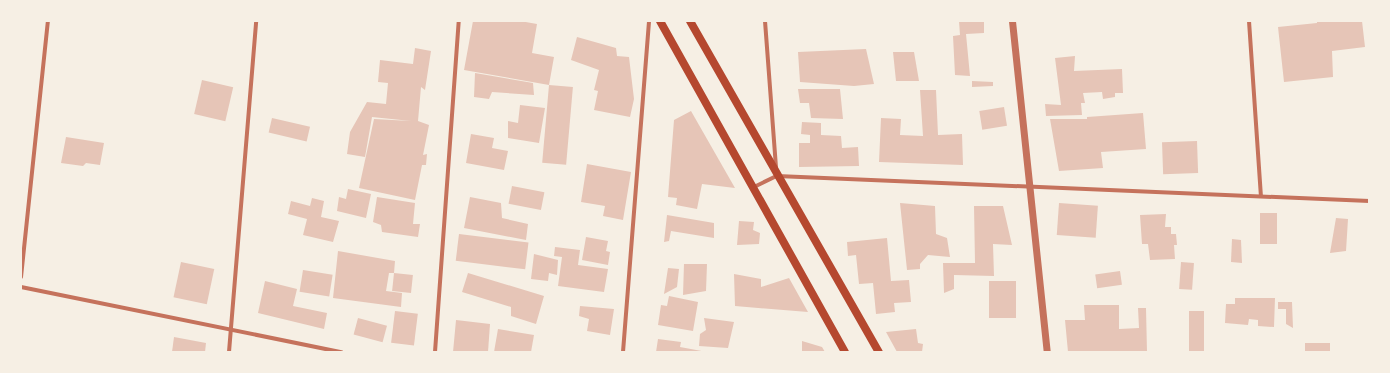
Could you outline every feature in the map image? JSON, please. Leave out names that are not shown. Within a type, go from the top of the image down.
[{"type":"main road","points":[[660,21],[845,352]]},
{"type":"main road","points":[[690,21],[777,176],[879,352]]},
{"type":"street","points":[[21,277],[48,21]]},
{"type":"street","points":[[229,352],[256,21]]},
{"type":"street","points":[[435,352],[459,21]]},
{"type":"street","points":[[623,352],[648,21]]},
{"type":"street","points":[[764,21],[777,176]]},
{"type":"street","points":[[1012,21],[1028,187],[1047,352]]},
{"type":"street","points":[[1249,21],[1261,196]]},
{"type":"street","points":[[754,188],[777,176],[1369,201]]},
{"type":"street","points":[[21,287],[341,352]]},
{"type":"building","points":[[473,21],[520,21],[537,24],[532,53],[554,57],[549,85],[464,70]]},
{"type":"building","points":[[959,21],[984,21],[984,33],[966,34],[970,76],[955,75],[953,36],[960,35]]},
{"type":"building","points":[[1317,21],[1362,21],[1365,47],[1332,51],[1333,77],[1284,82],[1278,27],[1317,23]]},
{"type":"building","points":[[577,37],[616,48],[617,56],[629,57],[634,99],[630,117],[594,110],[598,91],[594,90],[599,70],[571,60]]},
{"type":"building","points":[[415,48],[431,51],[425,90],[421,87],[418,121],[429,125],[423,155],[427,154],[426,165],[422,165],[415,200],[359,188],[374,119],[411,121],[372,117],[365,157],[347,154],[350,132],[367,102],[386,104],[388,83],[378,82],[380,60],[413,64]]},
{"type":"building","points":[[866,49],[874,84],[854,86],[800,82],[798,52]]},
{"type":"building","points":[[893,52],[914,52],[919,81],[896,81]]},
{"type":"building","points":[[1075,56],[1074,71],[1122,69],[1123,93],[1115,93],[1115,97],[1103,99],[1102,92],[1083,93],[1085,103],[1081,103],[1082,115],[1046,116],[1045,104],[1061,105],[1055,58]]},
{"type":"building","points":[[475,73],[533,83],[534,95],[492,92],[489,99],[474,97]]},
{"type":"building","points":[[202,80],[233,87],[225,121],[194,114]]},
{"type":"building","points":[[972,81],[993,82],[993,86],[972,87]]},
{"type":"building","points":[[549,85],[573,87],[566,165],[542,163]]},
{"type":"building","points":[[798,89],[840,89],[843,119],[811,118],[809,103],[800,103]]},
{"type":"building","points":[[920,90],[936,90],[938,135],[962,134],[963,165],[879,162],[881,118],[901,119],[900,135],[923,136]]},
{"type":"building","points":[[520,105],[545,108],[539,143],[508,138],[508,121],[518,123]]},
{"type":"building","points":[[1004,107],[1007,126],[982,130],[979,111]]},
{"type":"building","points":[[691,111],[735,188],[702,184],[697,209],[676,205],[677,198],[668,197],[674,120]]},
{"type":"building","points":[[1143,113],[1146,149],[1101,152],[1103,168],[1059,171],[1050,119],[1087,119],[1087,117]]},
{"type":"building","points":[[272,118],[310,127],[307,141],[269,133]]},
{"type":"building","points":[[802,122],[821,123],[821,135],[841,136],[842,148],[858,147],[859,166],[799,167],[799,143],[810,143],[810,135],[801,134]]},
{"type":"building","points":[[471,134],[494,138],[492,148],[508,151],[504,170],[466,163]]},
{"type":"building","points":[[66,137],[104,143],[100,165],[86,163],[83,166],[61,163]]},
{"type":"building","points":[[1197,141],[1198,173],[1163,174],[1162,142]]},
{"type":"building","points":[[587,164],[631,172],[623,220],[603,216],[605,206],[581,202]]},
{"type":"building","points":[[512,186],[544,192],[541,210],[509,204]]},
{"type":"building","points":[[348,189],[371,194],[366,218],[337,211],[339,197],[346,199]]},
{"type":"building","points":[[377,197],[415,203],[413,224],[420,224],[418,237],[382,232],[381,225],[373,222]]},
{"type":"building","points":[[470,197],[501,203],[502,218],[528,224],[526,240],[464,228]]},
{"type":"building","points":[[312,198],[324,201],[321,217],[339,221],[333,242],[303,235],[307,219],[288,214],[291,201],[310,206]]},
{"type":"building","points":[[900,203],[935,206],[936,234],[947,238],[950,257],[928,255],[920,264],[920,269],[907,270]]},
{"type":"building","points":[[1059,203],[1098,206],[1096,238],[1057,235]]},
{"type":"building","points":[[974,206],[1003,206],[1012,245],[993,244],[994,276],[954,275],[954,289],[944,293],[943,263],[975,263]]},
{"type":"building","points":[[1260,213],[1277,213],[1277,244],[1260,244]]},
{"type":"building","points":[[1166,214],[1165,227],[1171,227],[1171,234],[1176,234],[1177,245],[1174,245],[1175,259],[1150,260],[1148,244],[1142,244],[1140,215]]},
{"type":"building","points":[[667,215],[714,223],[714,238],[671,231],[669,241],[664,242]]},
{"type":"building","points":[[1336,218],[1348,219],[1346,251],[1330,253]]},
{"type":"building","points":[[739,221],[754,222],[753,230],[760,233],[759,244],[737,245]]},
{"type":"building","points":[[459,234],[528,243],[525,269],[456,261]]},
{"type":"building","points":[[586,237],[608,241],[606,251],[610,252],[608,265],[582,260]]},
{"type":"building","points":[[887,238],[891,281],[909,280],[911,302],[894,303],[895,312],[876,314],[873,283],[859,284],[856,255],[848,256],[847,242]]},
{"type":"building","points":[[1232,239],[1241,240],[1242,263],[1231,262]]},
{"type":"building","points":[[555,247],[580,250],[578,265],[608,269],[604,292],[558,286],[562,257],[554,256]]},
{"type":"building","points":[[338,251],[395,261],[394,273],[389,273],[386,291],[402,293],[401,307],[333,298]]},
{"type":"building","points":[[534,254],[558,260],[557,275],[549,273],[548,281],[531,279]]},
{"type":"building","points":[[181,262],[214,269],[207,304],[174,297]]},
{"type":"building","points":[[1181,262],[1194,263],[1192,290],[1179,289]]},
{"type":"building","points":[[684,264],[707,264],[706,291],[683,295]]},
{"type":"building","points":[[668,268],[679,269],[677,287],[664,294]]},
{"type":"building","points":[[303,270],[333,275],[329,296],[300,292]]},
{"type":"building","points":[[1120,271],[1122,285],[1097,288],[1095,274]]},
{"type":"building","points":[[394,273],[413,275],[411,293],[392,291]]},
{"type":"building","points":[[468,273],[544,296],[536,324],[511,316],[511,307],[462,292]]},
{"type":"building","points":[[734,274],[761,279],[761,287],[789,278],[808,312],[735,306]]},
{"type":"building","points":[[265,281],[297,289],[293,306],[327,313],[324,329],[258,313]]},
{"type":"building","points":[[989,281],[1016,281],[1016,318],[989,318]]},
{"type":"building","points":[[669,296],[698,302],[693,331],[658,325],[661,305],[667,306]]},
{"type":"building","points":[[1235,298],[1275,298],[1274,327],[1258,326],[1258,320],[1249,319],[1248,325],[1225,323],[1226,304],[1235,304]]},
{"type":"building","points":[[1278,302],[1292,302],[1293,328],[1286,324],[1286,309],[1278,309]]},
{"type":"building","points":[[1084,305],[1119,305],[1119,329],[1139,328],[1138,308],[1146,308],[1147,352],[1068,352],[1065,320],[1085,320]]},
{"type":"building","points":[[580,306],[614,309],[610,335],[587,331],[589,319],[579,316]]},
{"type":"building","points":[[395,311],[418,314],[414,346],[391,343]]},
{"type":"building","points":[[1189,311],[1204,311],[1204,352],[1189,352]]},
{"type":"building","points":[[358,318],[387,326],[383,342],[354,334]]},
{"type":"building","points":[[704,318],[734,322],[728,348],[699,346],[700,334],[706,330]]},
{"type":"building","points":[[456,320],[490,324],[488,352],[453,352]]},
{"type":"building","points":[[498,329],[534,335],[531,352],[494,352]]},
{"type":"building","points":[[916,329],[918,343],[923,344],[922,352],[897,352],[886,332]]},
{"type":"building","points":[[174,337],[206,343],[205,352],[172,352]]},
{"type":"building","points":[[658,339],[681,342],[680,347],[707,352],[656,352]]},
{"type":"building","points":[[802,341],[822,347],[825,352],[802,352]]},
{"type":"building","points":[[1305,343],[1330,343],[1330,352],[1305,352]]}]
